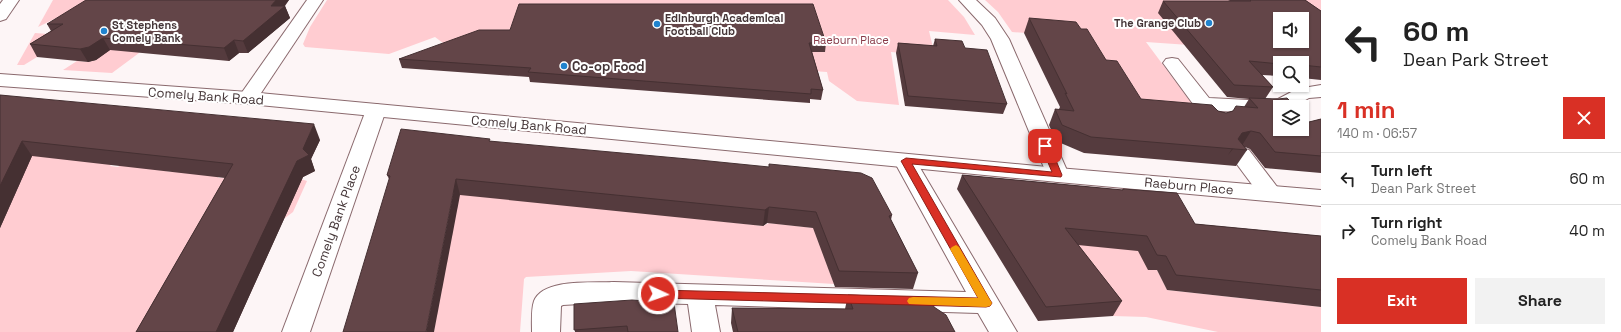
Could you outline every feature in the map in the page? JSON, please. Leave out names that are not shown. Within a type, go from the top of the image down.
[{"type":"street","points":[[0,16],[11,0]]},
{"type":"street","points":[[248,98],[315,0]]},
{"type":"street","points":[[967,0],[983,15],[995,30],[1058,175]]},
{"type":"street","points":[[1172,63],[1216,121]]},
{"type":"street","name":"Comely Bank Road","points":[[0,80],[248,98],[1058,175]]},
{"type":"street","points":[[1203,104],[1273,107],[1284,104],[1304,93],[1321,91]]},
{"type":"street","name":"Comely Bank Place","points":[[296,332],[376,110]]},
{"type":"street","points":[[1241,155],[1270,193]]},
{"type":"street","points":[[906,161],[1003,332]]},
{"type":"street","name":"Raeburn Place","points":[[1058,175],[1321,198]]},
{"type":"street","points":[[546,332],[548,301],[557,295],[614,292],[700,296],[986,303]]},
{"type":"street","points":[[700,296],[706,332]]},
{"type":"green space","points":[[53,0],[93,0],[38,27]]},
{"type":"green space","name":"Raeburn Place","points":[[327,0],[948,0],[964,17],[975,35],[929,31],[935,56],[891,52],[899,105],[857,101],[829,81],[827,72],[456,48],[443,43],[435,37],[389,54],[305,47],[303,44],[310,27]]},
{"type":"green space","points":[[985,0],[1321,0],[1321,54],[1146,42],[1204,120],[1107,113],[1071,36],[1012,32],[998,12]]},
{"type":"green space","points":[[132,32],[139,53],[112,73],[63,70],[77,61],[88,62],[96,60]]},
{"type":"green space","points":[[35,33],[68,38],[24,65],[17,65]]},
{"type":"green space","points":[[0,148],[114,162],[110,166],[118,167],[123,163],[171,172],[175,168],[221,173],[218,178],[301,179],[307,181],[293,212],[285,218],[217,222],[156,332],[0,332]]},
{"type":"green space","points":[[453,191],[763,226],[769,223],[814,228],[834,284],[631,271],[526,277],[524,279],[520,332],[434,332]]},
{"type":"green space","points":[[1047,242],[1137,247],[1157,270],[1167,290],[1321,307],[1321,332],[1218,332],[1146,317],[1113,316],[1072,261]]},
{"type":"building","points":[[86,0],[276,0],[271,6],[285,6],[243,41],[234,40],[224,48],[103,38],[89,47],[80,49],[30,44],[63,24],[47,24]]},
{"type":"building","points":[[1305,0],[1321,11],[1321,67],[1309,66],[1309,56],[1273,56],[1273,63],[1249,61],[1273,87],[1234,85],[1163,1]]},
{"type":"building","points":[[519,4],[813,4],[826,43],[809,43],[823,90],[811,89],[811,94],[528,72],[531,68],[399,59],[479,30],[510,30]]},
{"type":"building","points":[[1029,18],[1076,22],[1081,29],[1087,29],[1106,60],[1117,61],[1141,99],[1212,105],[1218,111],[1226,113],[1233,111],[1236,106],[1258,108],[1249,98],[1287,98],[1289,100],[1273,100],[1273,136],[1309,136],[1309,122],[1321,119],[1321,156],[1275,152],[1260,133],[1251,131],[1242,133],[1238,139],[1247,150],[1091,137],[1062,125],[1055,109],[1074,111],[1065,93],[1067,94]]},
{"type":"building","points":[[935,39],[962,41],[965,48],[987,50],[1007,104],[908,96],[898,43],[937,46]]},
{"type":"building","points":[[0,95],[314,124],[303,149],[309,155],[297,161],[216,332],[136,332],[233,164],[22,141],[0,186]]},
{"type":"building","points":[[401,129],[490,139],[489,141],[769,167],[769,164],[861,173],[872,178],[892,215],[889,216],[918,273],[839,271],[816,212],[769,207],[765,210],[456,179],[426,332],[343,332],[390,176],[387,175]]},
{"type":"building","points":[[962,175],[1123,190],[1177,193],[1195,224],[1321,236],[1321,290],[1176,275],[1166,256],[1157,255],[1147,236],[1065,228],[1122,301],[1046,307]]},
{"type":"building","points":[[848,295],[930,298],[934,307],[946,315],[955,332],[738,332],[732,308],[853,309]]},
{"type":"building","points":[[632,300],[674,303],[678,332],[628,332],[627,326],[574,330],[574,304]]},
{"type":"slow traffic","points":[[913,301],[986,303],[956,249]]},
{"type":"place","name":"The Grange Club","points":[[1209,23]]},
{"type":"place","name":"Edinburgh Academical Football Club","points":[[657,24]]},
{"type":"place","name":"St Stephens Comely Bank","points":[[104,31]]},
{"type":"place","name":"Co-op Food","points":[[564,66]]},
{"type":"route","points":[[658,294],[986,303],[906,161],[1058,175],[1045,146]]}]
